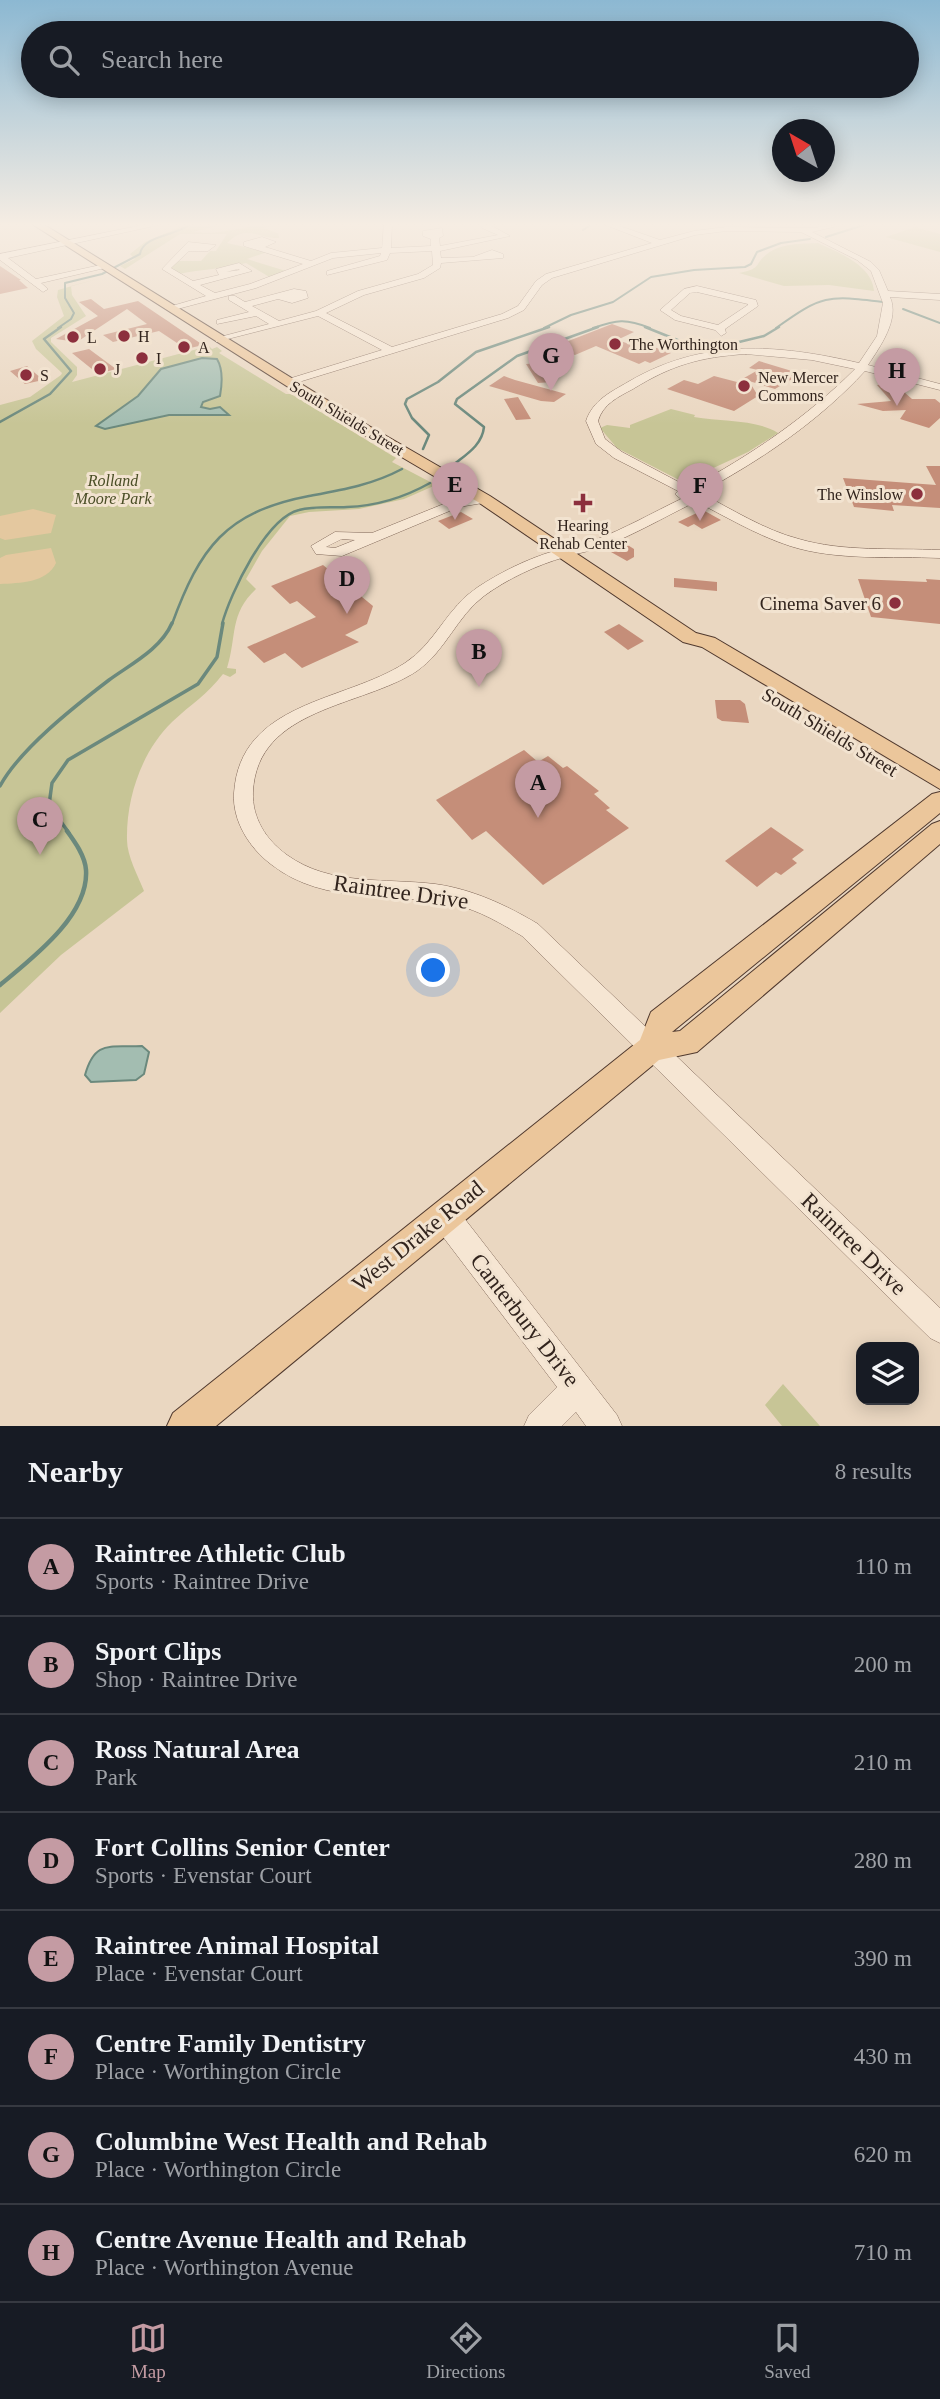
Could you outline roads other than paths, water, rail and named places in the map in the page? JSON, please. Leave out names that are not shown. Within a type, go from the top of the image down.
[{"type":"main road","name":"South Shields Street","points":[[142,291],[219,340],[478,496],[690,638],[708,642],[940,781]]},
{"type":"main road","name":"South Shields Street","points":[[690,638],[695,648],[940,799]]},
{"type":"main road","points":[[708,656],[728,661],[806,707],[817,709]]},
{"type":"main road","name":"West Drake Road","points":[[186,1426],[652,1048],[662,1021],[940,799]]},
{"type":"main road","points":[[652,1048],[687,1043],[940,830]]},
{"type":"main road","points":[[842,912],[841,904],[850,885],[849,873]]},
{"type":"main road","points":[[736,1002],[747,977],[783,946],[783,926]]},
{"type":"street","points":[[200,291],[208,297]]},
{"type":"street","points":[[168,307],[232,291]]},
{"type":"street","points":[[219,340],[318,313],[370,291]]},
{"type":"street","points":[[289,382],[515,312],[527,302],[534,291]]},
{"type":"street","points":[[689,291],[665,310],[678,318],[720,330],[734,352]]},
{"type":"street","points":[[704,291],[753,302],[753,306],[720,330]]},
{"type":"street","points":[[887,291],[889,294],[940,297]]},
{"type":"street","points":[[243,305],[285,294]]},
{"type":"street","name":"Raintree Drive","points":[[889,294],[893,308],[892,326],[887,340],[865,369],[826,408],[760,455],[690,493],[675,495],[575,542],[563,552],[470,600],[453,617],[427,653],[409,668],[312,707],[286,722],[254,755],[245,781],[244,803],[249,826],[256,836],[279,860],[301,873],[336,884],[457,897],[509,917],[530,930],[940,1328]]},
{"type":"street","points":[[232,298],[277,324]]},
{"type":"street","points":[[220,322],[257,313]]},
{"type":"street","points":[[318,313],[391,351]]},
{"type":"street","points":[[940,387],[785,353],[734,352],[690,358],[664,366],[606,399],[593,416],[595,435],[608,449],[762,530],[796,542],[837,550],[940,554]]},
{"type":"street","points":[[374,537],[478,496]]},
{"type":"street","name":"Canterbury Drive","points":[[444,1215],[606,1426]]},
{"type":"street","points":[[540,1426],[577,1388]]},
{"type":"waterway","points":[[58,328],[71,319],[74,313],[65,298],[65,291]]},
{"type":"waterway","points":[[544,328],[571,315],[613,302],[630,291]]},
{"type":"waterway","points":[[776,328],[804,309],[826,300],[849,298],[883,302]]},
{"type":"waterway","points":[[903,309],[940,323]]},
{"type":"waterway","points":[[593,328],[621,321],[650,328]]},
{"type":"waterway","points":[[0,422],[50,394],[71,371],[44,339],[61,327]]},
{"type":"waterway","points":[[423,449],[429,435],[412,418],[405,404],[407,399],[438,382],[476,352],[549,327]]},
{"type":"waterway","points":[[452,466],[476,445],[484,427],[455,404],[457,399],[517,356],[598,327]]},
{"type":"waterway","points":[[645,327],[685,343],[716,344]]},
{"type":"waterway","points":[[739,342],[764,336],[779,327]]},
{"type":"waterway","points":[[172,624],[193,574],[206,554],[236,523],[280,503],[357,486],[402,469]]},
{"type":"waterway","points":[[222,624],[251,559],[274,527],[287,516],[305,509],[379,503],[411,493],[430,483]]},
{"type":"waterway","points":[[0,786],[34,743],[95,691],[145,655],[161,641],[172,623]]},
{"type":"waterway","points":[[69,833],[49,805],[52,783],[68,760],[198,684],[217,657],[223,623]]},
{"type":"waterway","points":[[0,985],[56,935],[78,904],[86,870],[79,849],[67,831]]},
{"type":"place","name":"H","points":[[124,336]]},
{"type":"place","name":"L","points":[[73,337]]},
{"type":"place","name":"The Worthington","points":[[615,344]]},
{"type":"place","name":"A","points":[[184,347]]},
{"type":"place","name":"I","points":[[142,358]]},
{"type":"place","name":"J","points":[[100,369]]},
{"type":"place","name":"S","points":[[26,375]]},
{"type":"place","name":"New Mercer Commons","points":[[744,386]]},
{"type":"place","name":"Columbine West Health and Rehab","points":[[551,391]]},
{"type":"place","name":"Centre Avenue Health and Rehab","points":[[897,406]]},
{"type":"place","name":"The Winslow","points":[[917,494]]},
{"type":"place","name":"Hearing Rehab Center","points":[[583,503]]},
{"type":"place","name":"Raintree Animal Hospital","points":[[455,520]]},
{"type":"place","name":"Centre Family Dentistry","points":[[700,521]]},
{"type":"place","name":"Cinema Saver 6","points":[[895,603]]},
{"type":"place","name":"Fort Collins Senior Center","points":[[347,614]]},
{"type":"place","name":"Sport Clips","points":[[479,687]]},
{"type":"place","name":"Raintree Athletic Club","points":[[538,818]]},
{"type":"place","name":"Ross Natural Area","points":[[40,855]]},
{"type":"park label","name":"Rolland Moore Park","points":[[113,489]]}]
